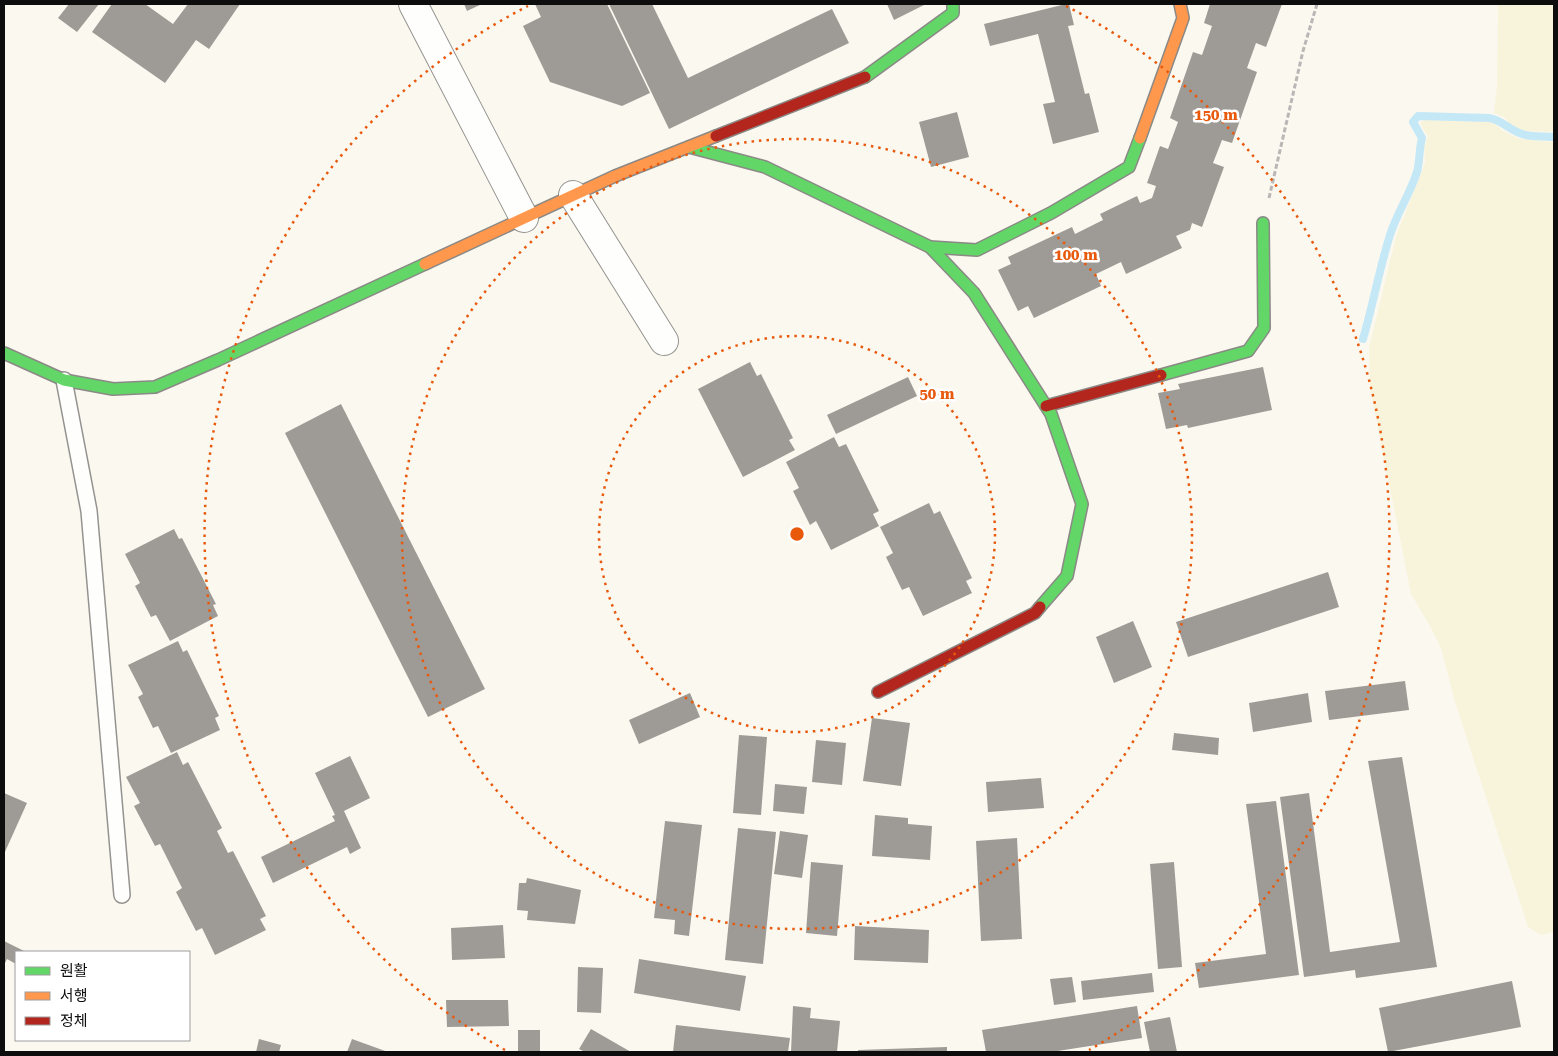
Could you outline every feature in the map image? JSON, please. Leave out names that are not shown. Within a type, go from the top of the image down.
[{"type":"street","points":[[413,4],[524,218]]},
{"type":"street","points":[[4,353],[64,380],[113,388],[155,387],[228,356],[615,176],[863,78],[953,13],[952,4]]},
{"type":"street","points":[[930,247],[977,250],[1051,213],[1129,167],[1183,18],[1180,4]]},
{"type":"street","points":[[689,147],[765,167],[930,247],[974,293],[1051,414],[1082,504],[1067,576],[1035,613],[878,692]]},
{"type":"street","points":[[573,195],[664,341]]},
{"type":"street","points":[[1046,406],[1248,351],[1264,328],[1263,223]]},
{"type":"lane","points":[[64,380],[89,510],[122,895]]},
{"type":"path","points":[[1263,223],[1303,51],[1317,4]]},
{"type":"shaded area","points":[[1498,4],[1554,4],[1554,132],[1524,131],[1510,125],[1504,117],[1494,113],[1497,85]]},
{"type":"shaded area","points":[[1424,120],[1489,122],[1520,139],[1554,142],[1554,932],[1541,935],[1528,927],[1455,702],[1441,648],[1411,594],[1370,388],[1369,348],[1396,236],[1425,163],[1424,148],[1428,137],[1420,123]]},
{"type":"building","points":[[69,4],[99,4],[77,32],[58,18]]},
{"type":"building","points":[[112,4],[145,4],[173,24],[188,4],[240,4],[209,49],[196,40],[165,83],[92,32]]},
{"type":"building","points":[[464,4],[482,4],[467,11]]},
{"type":"building","points":[[535,4],[607,4],[650,93],[622,106],[550,82],[523,26],[541,17]]},
{"type":"building","points":[[609,4],[652,4],[688,78],[832,9],[849,43],[669,129]]},
{"type":"building","points":[[887,4],[926,4],[894,20]]},
{"type":"building","points":[[1069,4],[1074,25],[1068,26],[1085,94],[1089,93],[1099,132],[1053,144],[1043,104],[1055,102],[1038,34],[990,46],[984,24]]},
{"type":"building","points":[[1210,4],[1282,4],[1266,47],[1256,43],[1247,68],[1257,72],[1232,143],[1222,140],[1213,163],[1224,167],[1202,227],[1192,223],[1190,230],[1176,236],[1182,248],[1126,274],[1121,262],[1096,274],[1101,286],[1034,318],[1028,306],[1018,311],[998,270],[1011,264],[1008,257],[1072,227],[1075,234],[1103,220],[1100,214],[1137,196],[1140,203],[1152,198],[1156,186],[1147,183],[1160,146],[1168,149],[1178,122],[1170,118],[1193,52],[1202,55],[1212,26],[1204,23]]},
{"type":"building","points":[[957,112],[969,157],[931,167],[919,122]]},
{"type":"building","points":[[750,362],[757,376],[761,374],[793,438],[789,440],[795,450],[743,477],[698,389]]},
{"type":"building","points":[[1263,367],[1272,410],[1188,428],[1187,425],[1166,429],[1158,393],[1180,389],[1178,384]]},
{"type":"building","points":[[908,377],[917,396],[836,434],[827,415]]},
{"type":"building","points":[[341,404],[485,689],[428,717],[285,433]]},
{"type":"building","points":[[834,437],[839,447],[846,444],[879,511],[873,514],[879,526],[831,550],[816,521],[810,525],[793,491],[799,488],[786,462]]},
{"type":"building","points":[[929,503],[934,514],[940,511],[972,578],[966,581],[972,593],[923,616],[909,587],[902,590],[886,557],[893,553],[880,527]]},
{"type":"building","points":[[174,529],[179,539],[182,538],[216,604],[213,605],[218,616],[170,641],[156,615],[151,617],[135,586],[140,583],[125,554]]},
{"type":"building","points":[[1328,572],[1339,607],[1188,657],[1176,622]]},
{"type":"building","points":[[1133,621],[1152,667],[1114,683],[1096,637]]},
{"type":"building","points":[[178,641],[183,652],[187,650],[219,716],[215,718],[220,730],[171,753],[158,726],[153,728],[138,697],[143,694],[128,665]]},
{"type":"building","points":[[1405,681],[1409,710],[1329,720],[1325,691]]},
{"type":"building","points":[[690,693],[700,717],[639,744],[629,720]]},
{"type":"building","points":[[1308,693],[1312,722],[1253,732],[1249,703]]},
{"type":"building","points":[[872,718],[910,723],[901,786],[863,781]]},
{"type":"building","points":[[1174,733],[1219,738],[1218,755],[1172,750]]},
{"type":"building","points":[[739,735],[767,737],[761,815],[733,813]]},
{"type":"building","points":[[816,740],[846,743],[842,785],[812,782]]},
{"type":"building","points":[[177,752],[183,765],[188,762],[222,828],[217,831],[228,853],[233,851],[266,916],[260,919],[266,930],[215,955],[202,928],[196,931],[176,892],[182,888],[160,844],[155,846],[134,806],[140,803],[126,777]]},
{"type":"building","points":[[350,756],[370,798],[344,811],[361,848],[350,854],[347,847],[273,883],[261,857],[335,821],[332,816],[335,815],[315,773]]},
{"type":"building","points":[[1402,757],[1437,967],[1356,978],[1355,970],[1304,977],[1280,797],[1309,793],[1330,952],[1400,942],[1368,761]]},
{"type":"building","points":[[1041,778],[1044,808],[988,812],[986,782]]},
{"type":"building","points":[[775,784],[807,787],[804,814],[773,811]]},
{"type":"building","points":[[4,793],[27,803],[4,854]]},
{"type":"building","points":[[1276,801],[1299,975],[1199,988],[1195,963],[1266,954],[1246,804]]},
{"type":"building","points":[[875,815],[908,818],[908,824],[932,826],[930,860],[872,856]]},
{"type":"building","points":[[665,821],[702,825],[689,936],[674,934],[675,920],[654,918]]},
{"type":"building","points":[[738,828],[776,832],[763,964],[725,960]]},
{"type":"building","points":[[780,831],[808,835],[802,878],[774,874]]},
{"type":"building","points":[[1017,838],[1022,939],[981,941],[976,841]]},
{"type":"building","points":[[811,862],[843,865],[837,936],[806,933]]},
{"type":"building","points":[[1174,862],[1182,967],[1158,969],[1150,864]]},
{"type":"building","points":[[527,878],[581,890],[575,924],[527,920],[528,911],[517,910],[519,883],[526,883]]},
{"type":"building","points":[[503,925],[505,958],[452,960],[451,928]]},
{"type":"building","points":[[855,926],[929,930],[928,963],[854,960]]},
{"type":"building","points":[[4,941],[24,951],[15,951],[15,963],[7,959],[4,965]]},
{"type":"building","points":[[639,959],[746,976],[740,1011],[634,993]]},
{"type":"building","points":[[578,967],[603,968],[601,1013],[577,1012]]},
{"type":"building","points":[[1152,973],[1154,992],[1083,1000],[1081,981]]},
{"type":"building","points":[[1072,977],[1076,1002],[1054,1005],[1050,979]]},
{"type":"building","points":[[1512,981],[1521,1027],[1388,1052],[1379,1008]]},
{"type":"building","points":[[446,1000],[508,1000],[509,1026],[447,1027]]},
{"type":"building","points":[[793,1006],[811,1008],[810,1018],[840,1021],[837,1052],[791,1052]]},
{"type":"building","points":[[1137,1006],[1142,1038],[1051,1052],[986,1052],[982,1030]]},
{"type":"building","points":[[1170,1017],[1177,1052],[1150,1052],[1144,1022]]},
{"type":"building","points":[[676,1025],[790,1038],[788,1052],[673,1052]]},
{"type":"building","points":[[591,1029],[631,1052],[585,1052],[579,1049]]},
{"type":"building","points":[[518,1030],[540,1030],[540,1052],[518,1052]]},
{"type":"building","points":[[259,1039],[281,1045],[279,1052],[256,1052]]},
{"type":"building","points":[[352,1039],[388,1052],[347,1052]]},
{"type":"building","points":[[947,1047],[947,1052],[858,1052],[858,1050]]},
{"type":"waterway","points":[[1363,339],[1390,235],[1411,188],[1419,164],[1422,138],[1413,122],[1418,116],[1489,118],[1522,134],[1554,137]]},
{"type":"traffic: fast","points":[[865,77],[953,13],[953,4]]},
{"type":"traffic: fast","points":[[689,147],[765,167],[930,247],[977,250],[1051,213],[1129,167],[1140,138]]},
{"type":"traffic: fast","points":[[1161,375],[1248,351],[1264,328],[1263,223]]},
{"type":"traffic: fast","points":[[930,247],[974,293],[1051,414],[1082,504],[1067,576],[1040,607]]},
{"type":"traffic: fast","points":[[4,353],[64,380],[113,389],[155,387],[218,360],[425,264]]},
{"type":"traffic: slow","points":[[1140,138],[1183,18],[1180,4]]},
{"type":"traffic: slow","points":[[425,264],[615,176],[716,136]]},
{"type":"traffic: jam","points":[[716,136],[865,77]]},
{"type":"traffic: jam","points":[[1046,406],[1161,375]]},
{"type":"traffic: jam","points":[[878,692],[1035,613],[1040,607]]}]
